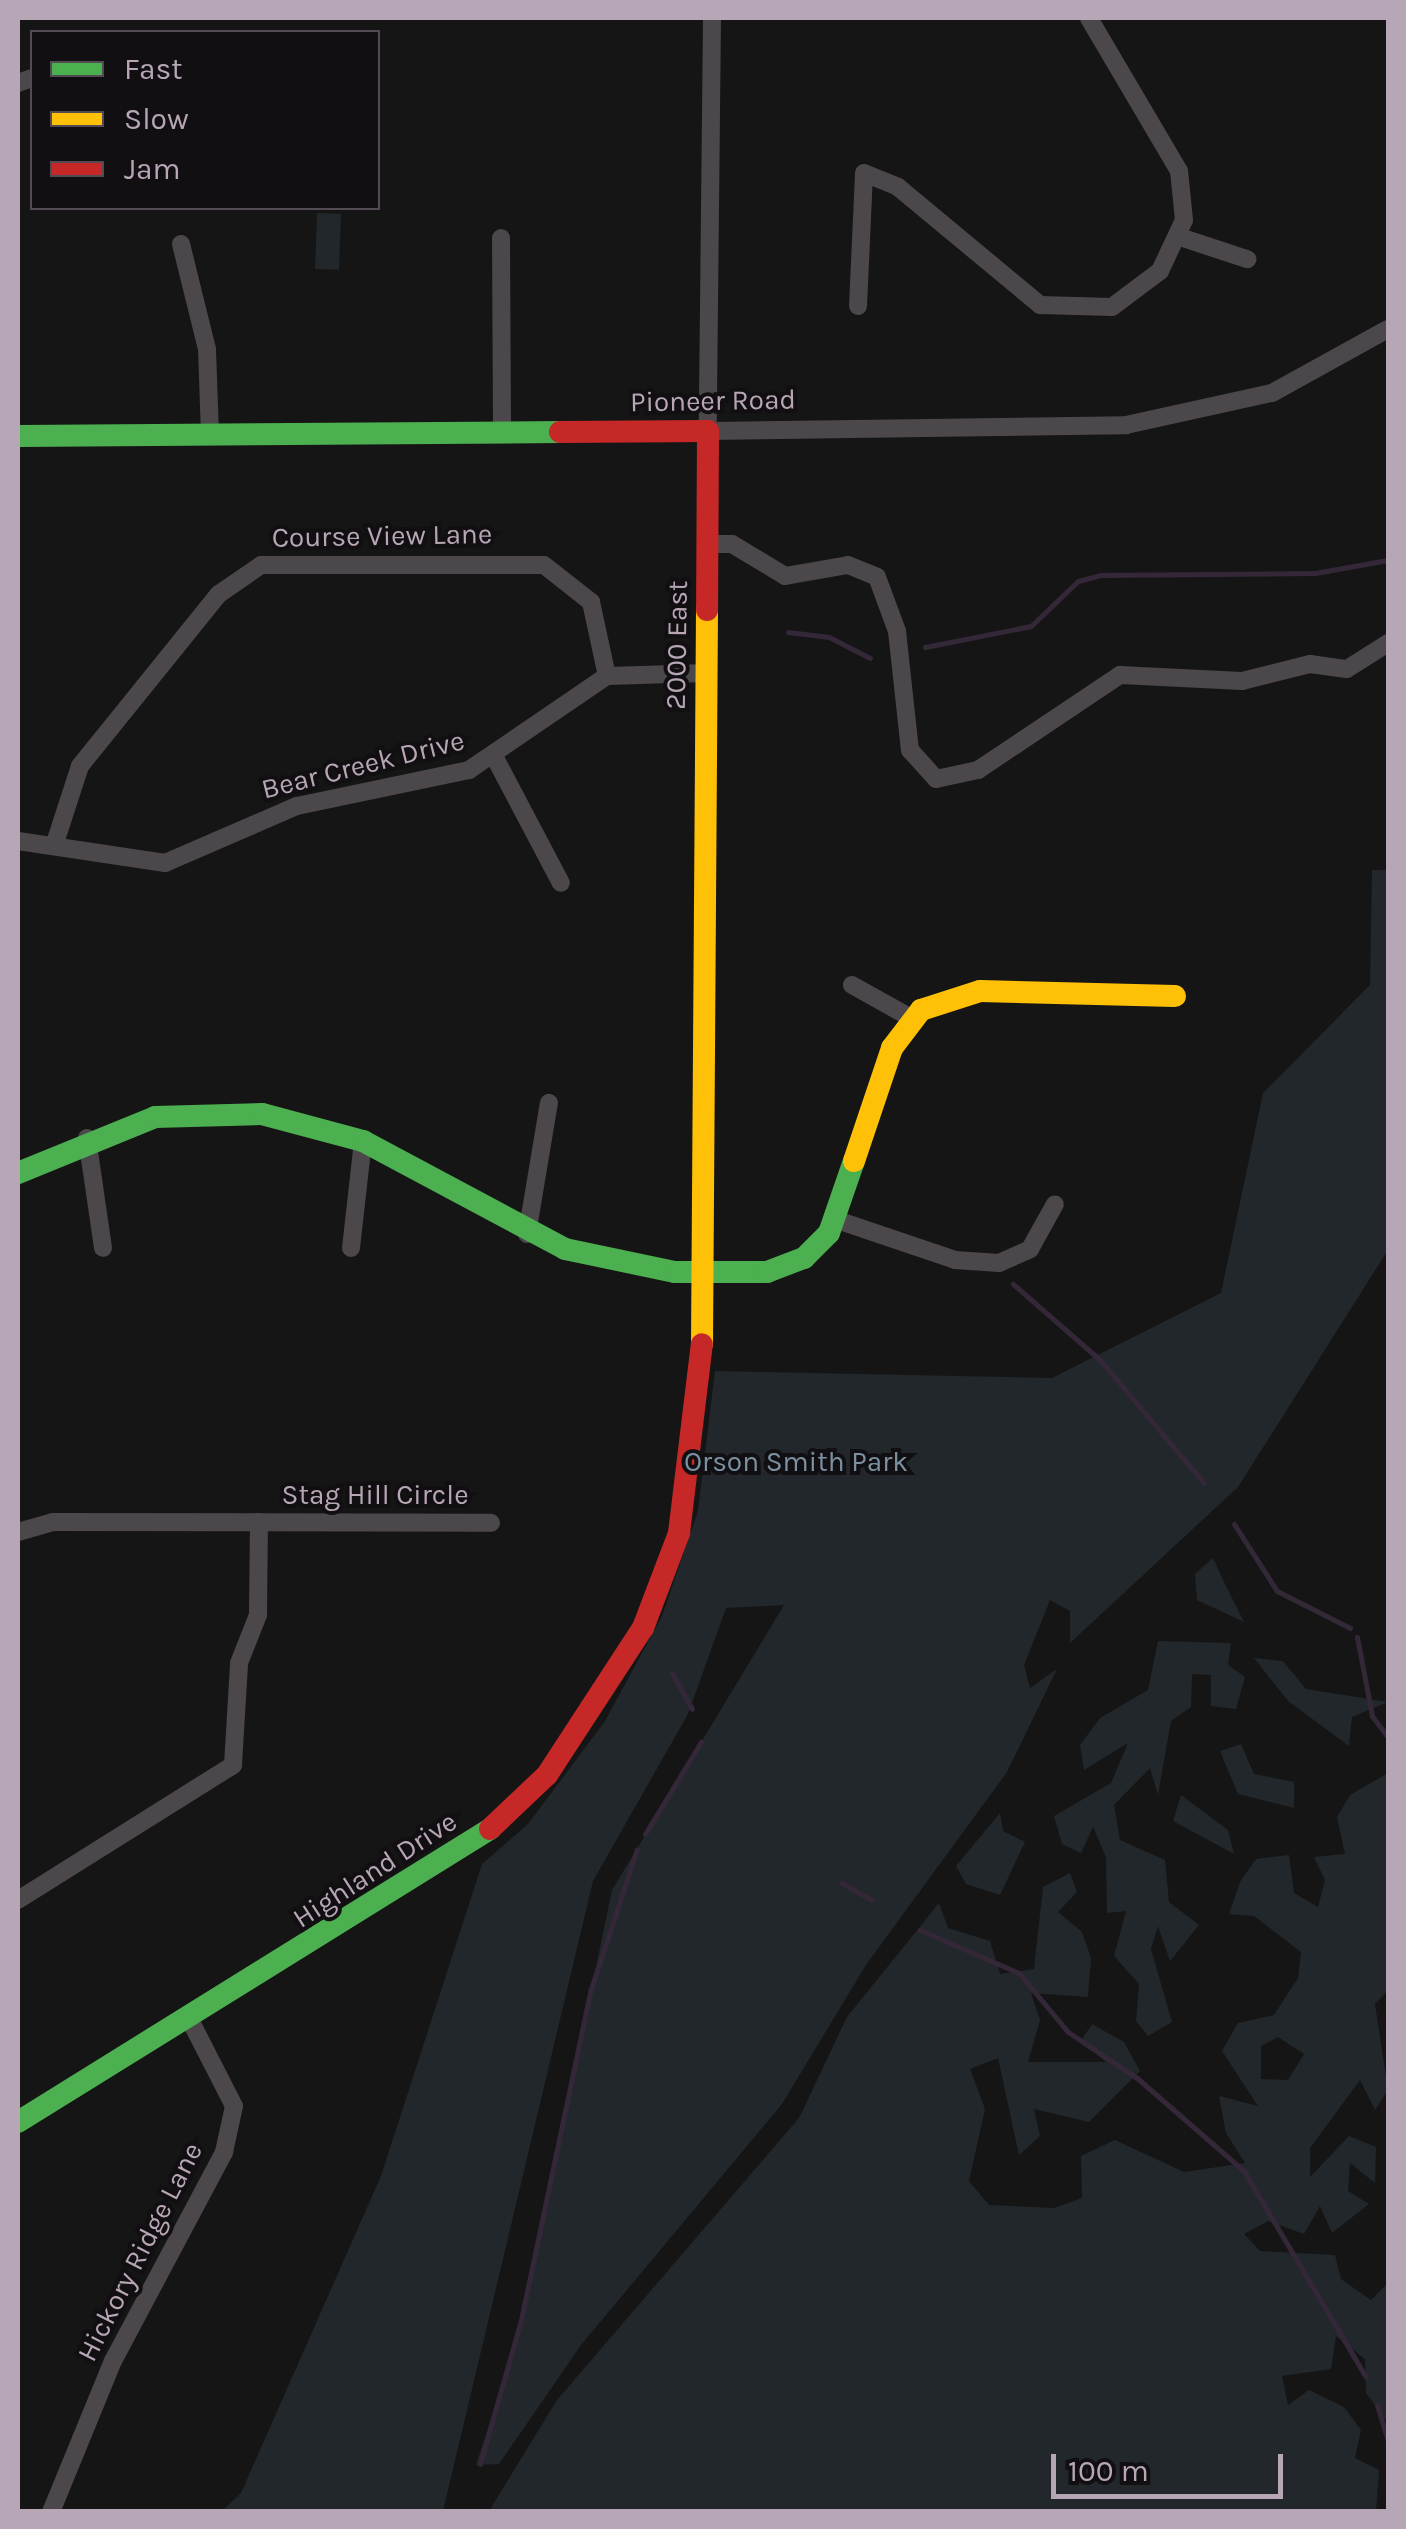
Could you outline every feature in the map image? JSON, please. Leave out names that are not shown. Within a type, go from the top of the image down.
[{"type":"street","name":"2000 East","points":[[704,1272],[712,18]]},
{"type":"street","points":[[858,306],[864,173],[898,187],[1026,298],[1057,310],[1092,312],[1130,298],[1180,237],[1180,171],[1089,18]]},
{"type":"street","points":[[1180,237],[1247,259]]},
{"type":"street","points":[[500,238],[502,432]]},
{"type":"street","points":[[181,244],[206,348],[210,433]]},
{"type":"street","name":"Pioneer Road","points":[[18,436],[708,431],[1180,416],[1272,393],[1388,329]]},
{"type":"street","points":[[708,544],[732,544],[784,576],[848,565],[878,576],[897,630],[910,750],[936,780],[978,770],[1120,675],[1242,681],[1310,664],[1348,668],[1388,643]]},
{"type":"street","name":"Course View Lane","points":[[54,846],[80,766],[220,594],[261,565],[544,564],[591,602],[607,676]]},
{"type":"street","points":[[607,676],[706,674]]},
{"type":"street","name":"Bear Creek Drive","points":[[18,841],[164,863],[298,806],[415,787],[495,758],[607,676]]},
{"type":"street","points":[[495,758],[561,883]]},
{"type":"street","points":[[852,985],[911,1018]]},
{"type":"street","points":[[18,1174],[87,1138],[156,1117],[228,1111],[363,1141],[527,1234],[639,1268],[704,1272],[786,1268],[837,1220],[892,1048],[911,1018],[966,992],[1175,996]]},
{"type":"street","points":[[527,1234],[549,1103]]},
{"type":"street","points":[[87,1138],[103,1248]]},
{"type":"street","points":[[352,1248],[363,1141]]},
{"type":"street","points":[[837,1220],[956,1260],[998,1263],[1030,1249],[1054,1204]]},
{"type":"street","name":"Highland Drive","points":[[18,2122],[467,1852],[546,1775],[600,1704],[643,1628],[679,1533],[702,1374],[704,1272]]},
{"type":"street","name":"Stag Hill Circle","points":[[18,1532],[53,1522],[490,1523]]},
{"type":"street","points":[[18,1900],[233,1766],[239,1663],[258,1615],[259,1522]]},
{"type":"street","name":"Hickory Ridge Lane","points":[[51,2512],[113,2360],[224,2152],[234,2106],[190,2020]]},
{"type":"green space","points":[[317,213],[341,214],[339,270],[315,269]]},
{"type":"green space","name":"Orson Smith Park","points":[[1372,870],[1388,870],[1388,1250],[1238,1487],[1070,1643],[1070,1611],[1050,1600],[1024,1665],[1030,1688],[1057,1669],[1007,1772],[866,1965],[782,2104],[581,2345],[499,2464],[476,2465],[521,2326],[612,1890],[784,1605],[726,1608],[688,1714],[593,1881],[443,2511],[221,2512],[241,2493],[381,2176],[482,1864],[528,1824],[605,1721],[662,1616],[698,1511],[715,1371],[1052,1378],[1221,1293],[1263,1093],[1370,985]]},
{"type":"green space","points":[[1213,1558],[1244,1622],[1197,1600],[1195,1574]]},
{"type":"green space","points":[[1158,1641],[1231,1643],[1228,1665],[1245,1677],[1236,1709],[1211,1706],[1211,1675],[1192,1674],[1191,1707],[1171,1721],[1158,1795],[1150,1768],[1114,1805],[1120,1840],[1165,1860],[1169,1902],[1199,1925],[1170,1961],[1158,1926],[1151,1949],[1172,2022],[1148,2036],[1136,2021],[1139,1984],[1114,1956],[1126,1911],[1107,1913],[1106,1857],[1093,1827],[1081,1853],[1062,1844],[1054,1816],[1111,1783],[1128,1743],[1084,1770],[1080,1745],[1100,1718],[1148,1690]]},
{"type":"green space","points":[[1254,1658],[1283,1661],[1306,1689],[1388,1702],[1352,1717],[1349,1746],[1288,1701]]},
{"type":"green space","points":[[1241,1744],[1254,1774],[1294,1782],[1294,1808],[1238,1794],[1220,1751]]},
{"type":"green space","points":[[1388,1773],[1388,1990],[1375,2004],[1388,2090],[1375,2110],[1360,2080],[1310,2148],[1310,2177],[1349,2136],[1376,2147],[1375,2183],[1350,2163],[1348,2191],[1369,2204],[1332,2233],[1320,2206],[1304,2234],[1268,2221],[1244,2234],[1260,2251],[1335,2255],[1341,2279],[1371,2300],[1388,2283],[1387,2422],[1366,2393],[1365,2359],[1336,2336],[1331,2369],[1282,2376],[1288,2405],[1309,2390],[1344,2407],[1361,2430],[1355,2458],[1379,2470],[1376,2511],[489,2511],[557,2400],[799,2118],[847,2017],[939,1903],[948,1928],[990,1941],[1000,1974],[1034,1969],[1043,1887],[1070,1873],[1077,1892],[1058,1912],[1082,1932],[1091,1958],[1088,1997],[1031,1993],[1040,2020],[1028,2062],[1106,2062],[1081,2041],[1092,2024],[1124,2042],[1140,2071],[1089,2122],[1034,2109],[1040,2136],[1019,2155],[998,2058],[970,2069],[985,2109],[969,2181],[989,2205],[1054,2208],[1082,2198],[1081,2156],[1115,2140],[1184,2172],[1245,2163],[1226,2133],[1219,2096],[1258,2106],[1222,2051],[1238,2023],[1274,2015],[1298,1978],[1301,1952],[1254,1916],[1229,1914],[1240,1882],[1256,1859],[1289,1855],[1294,1893],[1318,1907],[1325,1880],[1314,1857],[1345,1854],[1337,1817],[1350,1795]],"holes":[[[1278,2037],[1304,2054],[1288,2080],[1261,2079],[1261,2046]]]},
{"type":"green space","points":[[1181,1795],[1228,1830],[1234,1854],[1173,1821]]},
{"type":"green space","points":[[1000,1813],[1003,1831],[1025,1842],[1000,1895],[966,1884],[956,1866]]},
{"type":"waterway","points":[[925,647],[1031,626],[1078,581],[1100,575],[1315,573],[1388,560]]},
{"type":"waterway","points":[[788,632],[829,637],[870,658]]},
{"type":"waterway","points":[[1013,1284],[1100,1360],[1204,1483]]},
{"type":"waterway","points":[[1234,1524],[1277,1591],[1350,1628]]},
{"type":"waterway","points":[[1357,1637],[1372,1716],[1388,1737]]},
{"type":"waterway","points":[[672,1673],[692,1709]]},
{"type":"waterway","points":[[645,1834],[701,1742]]},
{"type":"waterway","points":[[480,2464],[521,2320],[591,1989],[637,1849]]},
{"type":"waterway","points":[[842,1883],[872,1900]]},
{"type":"waterway","points":[[920,1930],[1019,1973],[1068,2032],[1137,2078],[1244,2171],[1366,2377]]},
{"type":"waterway","points":[[1377,2405],[1388,2442]]},
{"type":"traffic: fast","points":[[18,436],[560,432]]},
{"type":"traffic: fast","points":[[18,1173],[155,1117],[262,1114],[363,1141],[565,1249],[675,1272],[767,1272],[804,1258],[829,1233],[854,1161]]},
{"type":"traffic: fast","points":[[18,2122],[490,1829]]},
{"type":"traffic: slow","points":[[702,1344],[707,610]]},
{"type":"traffic: slow","points":[[854,1161],[892,1048],[921,1010],[980,991],[1175,996]]},
{"type":"traffic: jam","points":[[560,432],[708,431],[707,610]]},
{"type":"traffic: jam","points":[[490,1829],[547,1775],[643,1628],[679,1533],[702,1344]]}]
